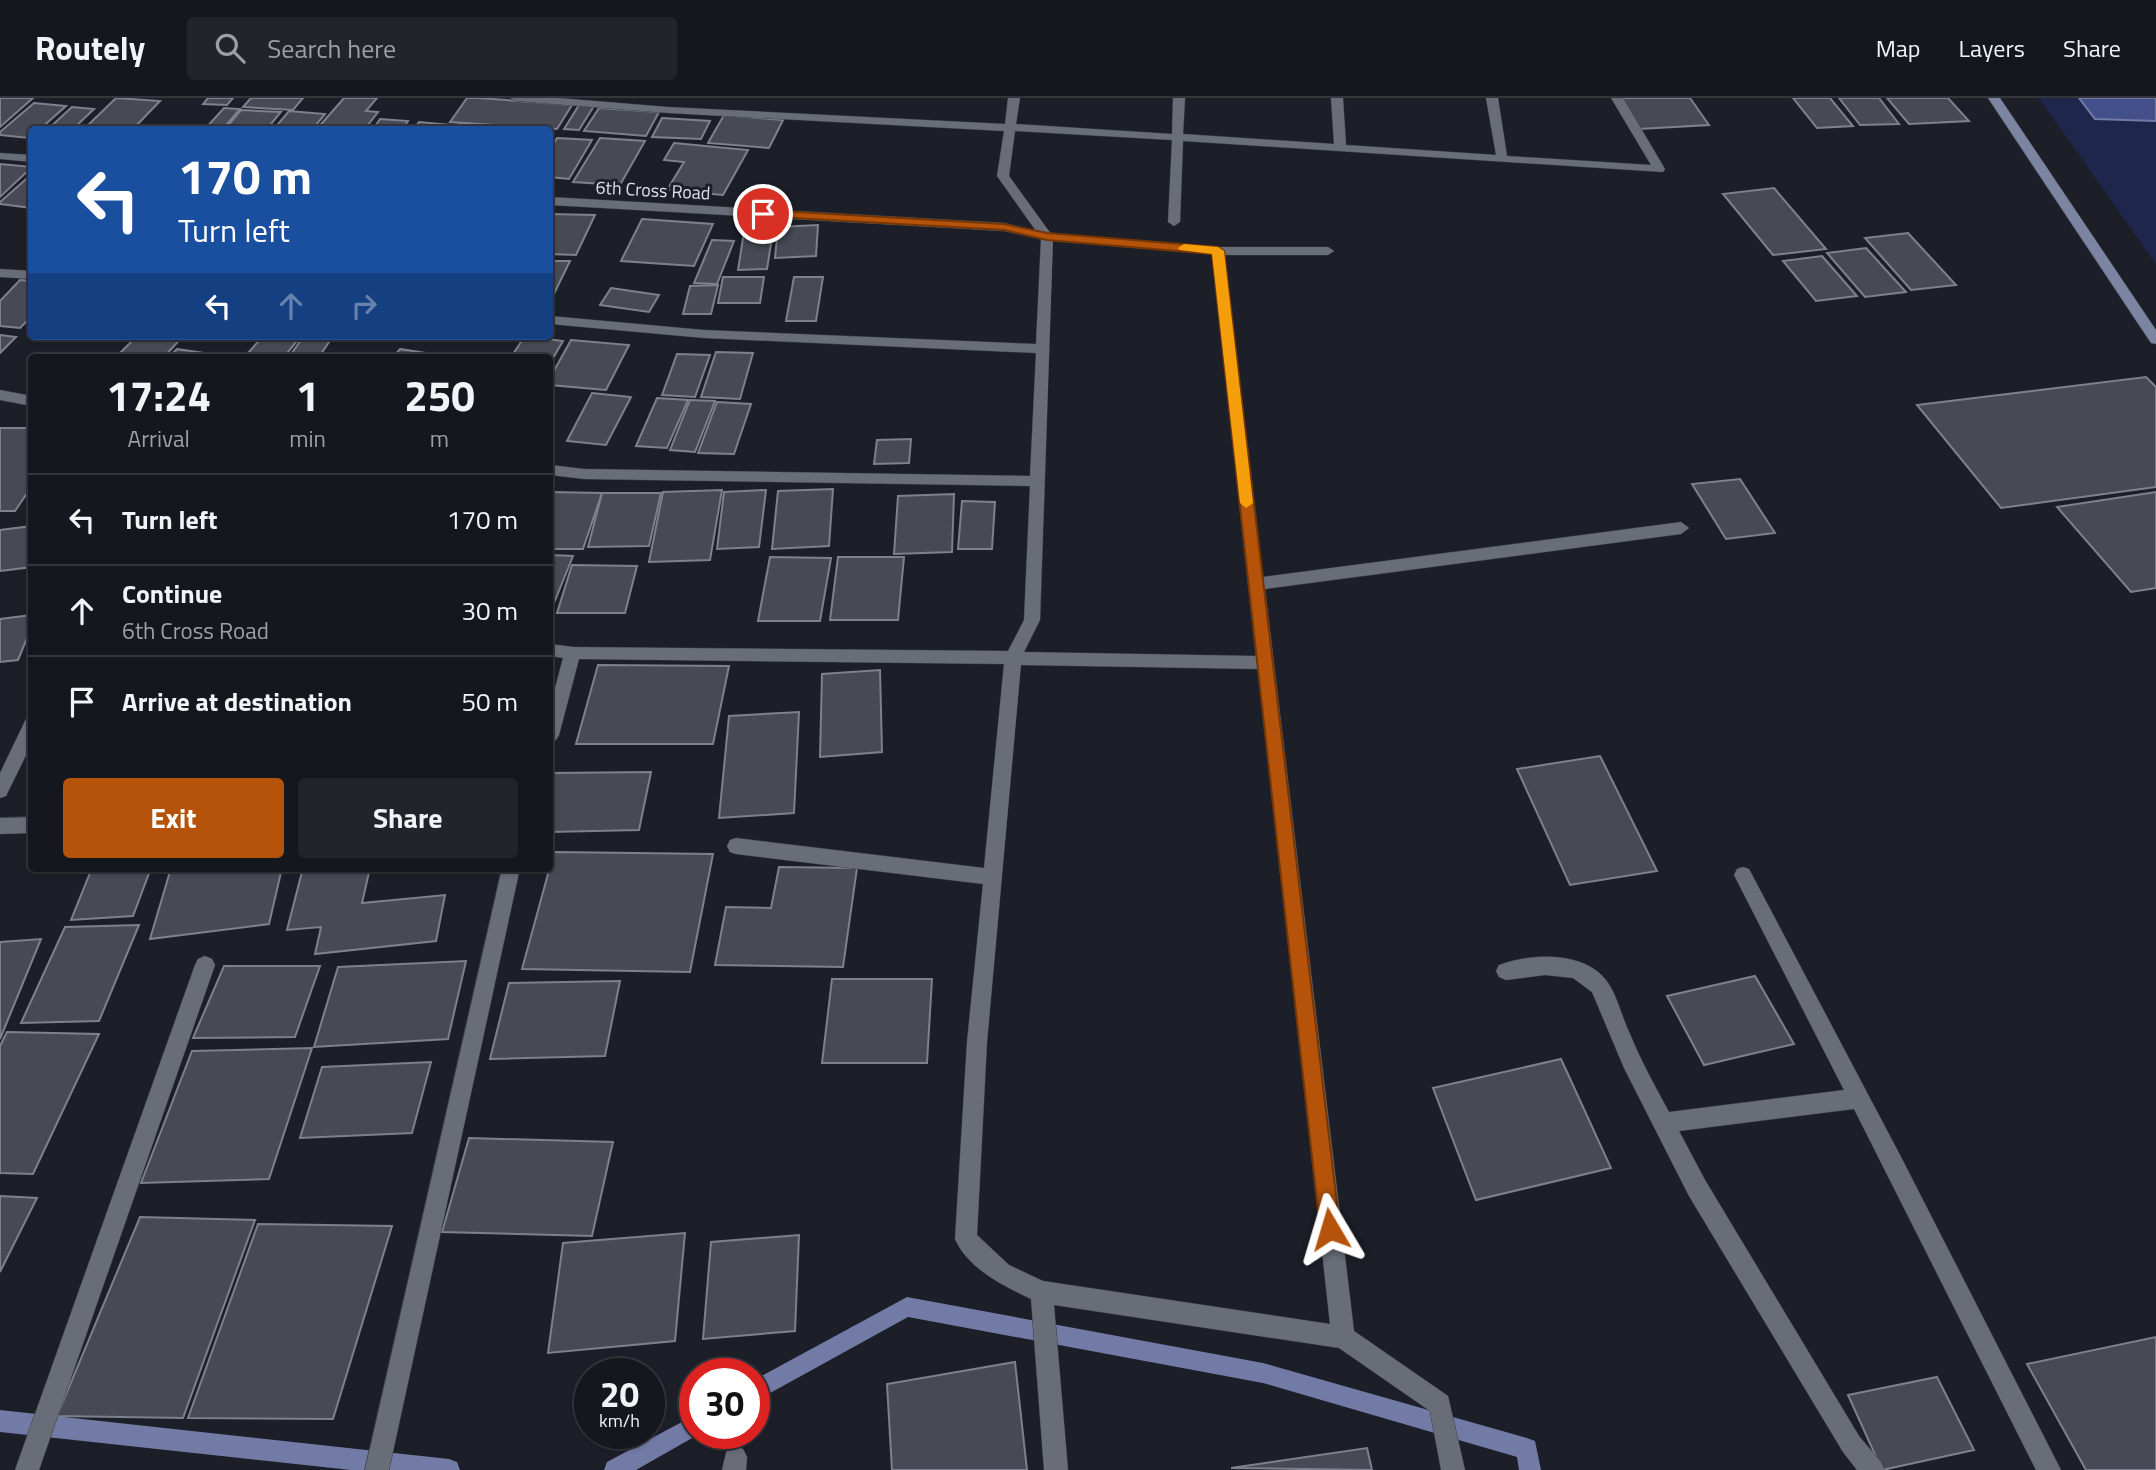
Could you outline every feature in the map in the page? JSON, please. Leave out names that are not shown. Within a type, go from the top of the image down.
[{"type":"main road","points":[[1994,98],[2156,340]]},
{"type":"street","points":[[516,98],[668,110],[1177,137],[1659,169],[1617,98]]},
{"type":"street","points":[[1014,98],[1003,176],[1047,237],[1032,620],[1013,658],[977,1042],[966,1239],[1001,1273],[1042,1292],[1343,1337],[1440,1404],[1453,1470]]},
{"type":"street","points":[[1174,222],[1179,98]]},
{"type":"street","points":[[1337,98],[1340,148]]},
{"type":"street","points":[[1492,98],[1502,158]]},
{"type":"street","points":[[0,156],[28,159]]},
{"type":"street","name":"6th Cross Road","points":[[553,201],[1004,227],[1047,237],[1218,251],[1328,251]]},
{"type":"street","points":[[1218,251],[1343,1337]]},
{"type":"street","points":[[0,272],[28,275]]},
{"type":"street","points":[[553,320],[705,334],[1042,349]]},
{"type":"street","points":[[0,395],[28,400]]},
{"type":"street","points":[[553,470],[584,474],[1037,481]]},
{"type":"street","points":[[1255,584],[1682,528]]},
{"type":"street","points":[[553,650],[573,653],[1264,663]]},
{"type":"street","points":[[553,724],[573,653]]},
{"type":"street","points":[[0,791],[28,732]]},
{"type":"street","points":[[0,826],[28,825]]},
{"type":"street","points":[[736,846],[993,877]]},
{"type":"street","points":[[377,1470],[510,872]]},
{"type":"street","points":[[1743,875],[2049,1470]]},
{"type":"street","points":[[27,1470],[205,965]]},
{"type":"street","points":[[1506,971],[1545,967],[1577,969],[1599,986],[1631,1061],[1696,1188],[1844,1433],[1873,1470]]},
{"type":"street","points":[[1663,1124],[1860,1098]]},
{"type":"street","points":[[1042,1292],[1056,1470]]},
{"type":"shaded area","points":[[2039,98],[2079,98],[2095,119],[2156,121],[2156,264]]},
{"type":"shaded area","points":[[2079,98],[2156,98],[2156,121],[2095,119]]},
{"type":"building","points":[[0,98],[33,98],[0,127]]},
{"type":"building","points":[[116,98],[160,101],[136,126],[87,126]]},
{"type":"building","points":[[208,98],[233,98],[227,105],[203,104]]},
{"type":"building","points":[[251,98],[303,98],[293,110],[243,107]]},
{"type":"building","points":[[344,98],[377,98],[366,111],[378,112],[367,126],[320,126]]},
{"type":"building","points":[[467,98],[572,105],[557,129],[553,129],[553,126],[450,122]]},
{"type":"building","points":[[1620,98],[1690,98],[1709,125],[1639,129]]},
{"type":"building","points":[[1793,98],[1830,98],[1853,126],[1817,128]]},
{"type":"building","points":[[1839,98],[1879,98],[1899,124],[1860,125]]},
{"type":"building","points":[[1887,98],[1948,98],[1969,121],[1909,124]]},
{"type":"building","points":[[34,103],[66,106],[44,126],[28,126],[28,138],[0,135],[0,132]]},
{"type":"building","points":[[579,105],[594,106],[579,130],[564,129]]},
{"type":"building","points":[[72,107],[94,109],[76,126],[51,126]]},
{"type":"building","points":[[224,108],[240,109],[225,126],[208,126]]},
{"type":"building","points":[[599,108],[659,112],[646,136],[584,131]]},
{"type":"building","points":[[241,110],[281,112],[269,126],[227,126]]},
{"type":"building","points":[[289,111],[325,114],[315,126],[276,126]]},
{"type":"building","points":[[724,115],[783,120],[769,148],[708,143]]},
{"type":"building","points":[[662,118],[710,121],[701,139],[652,137]]},
{"type":"building","points":[[380,119],[408,121],[404,126],[375,126]]},
{"type":"building","points":[[419,122],[452,125],[451,126],[416,126]]},
{"type":"building","points":[[557,138],[592,140],[569,179],[553,177],[553,145]]},
{"type":"building","points":[[600,138],[645,141],[620,185],[573,182]]},
{"type":"building","points":[[674,143],[748,150],[723,195],[667,190],[684,162],[664,160]]},
{"type":"building","points":[[0,164],[28,167],[28,171],[0,197]]},
{"type":"building","points":[[28,178],[28,208],[0,202]]},
{"type":"building","points":[[1774,188],[1826,249],[1773,255],[1723,194]]},
{"type":"building","points":[[553,214],[595,215],[576,255],[553,254]]},
{"type":"building","points":[[642,219],[713,224],[694,266],[621,261]]},
{"type":"building","points":[[818,225],[816,256],[775,258],[778,227]]},
{"type":"building","points":[[773,231],[767,269],[738,270],[744,232]]},
{"type":"building","points":[[1908,233],[1956,285],[1911,290],[1865,238]]},
{"type":"building","points":[[712,240],[734,241],[717,284],[694,283]]},
{"type":"building","points":[[1866,248],[1906,292],[1865,297],[1827,253]]},
{"type":"building","points":[[1822,256],[1857,296],[1816,301],[1783,261]]},
{"type":"building","points":[[553,261],[570,261],[553,296]]},
{"type":"building","points":[[723,277],[764,277],[760,303],[718,303]]},
{"type":"building","points":[[794,277],[823,277],[816,321],[786,321]]},
{"type":"building","points":[[20,280],[28,281],[28,320],[20,328],[0,326],[0,301]]},
{"type":"building","points":[[718,285],[711,314],[683,314],[690,286]]},
{"type":"building","points":[[611,288],[659,295],[649,312],[600,305]]},
{"type":"building","points":[[0,335],[16,337],[0,353]]},
{"type":"building","points":[[133,340],[179,340],[167,354],[119,354]]},
{"type":"building","points":[[259,340],[298,340],[286,354],[248,353]]},
{"type":"building","points":[[301,340],[330,340],[321,354],[291,354]]},
{"type":"building","points":[[522,340],[563,341],[553,358],[553,354],[513,354]]},
{"type":"building","points":[[571,340],[629,345],[606,390],[553,385],[553,373]]},
{"type":"building","points":[[177,349],[211,354],[172,354]]},
{"type":"building","points":[[400,349],[432,354],[396,354]]},
{"type":"building","points":[[716,352],[753,353],[740,399],[701,397]]},
{"type":"building","points":[[677,354],[710,355],[695,397],[662,395]]},
{"type":"building","points":[[2146,377],[2156,387],[2156,487],[2001,508],[1917,405]]},
{"type":"building","points":[[592,393],[631,397],[606,445],[567,441]]},
{"type":"building","points":[[657,398],[688,400],[667,448],[636,446]]},
{"type":"building","points":[[690,400],[715,401],[695,452],[670,450]]},
{"type":"building","points":[[717,402],[751,404],[734,454],[698,453]]},
{"type":"building","points":[[0,428],[28,428],[28,492],[15,511],[0,511]]},
{"type":"building","points":[[911,439],[909,463],[874,464],[877,440]]},
{"type":"building","points":[[1740,479],[1775,533],[1726,539],[1692,484]]},
{"type":"building","points":[[833,489],[829,546],[772,549],[778,491]]},
{"type":"building","points":[[722,490],[710,560],[649,562],[663,492]]},
{"type":"building","points":[[766,490],[759,547],[717,549],[724,492]]},
{"type":"building","points":[[553,492],[602,493],[583,549],[553,549]]},
{"type":"building","points":[[2156,492],[2156,588],[2131,592],[2057,507]]},
{"type":"building","points":[[602,493],[661,493],[649,546],[588,547]]},
{"type":"building","points":[[954,494],[952,552],[894,554],[898,496]]},
{"type":"building","points":[[962,501],[995,502],[992,549],[958,549]]},
{"type":"building","points":[[28,526],[28,568],[0,571],[0,530]]},
{"type":"building","points":[[553,555],[573,556],[553,606]]},
{"type":"building","points":[[770,557],[831,558],[820,621],[758,621]]},
{"type":"building","points":[[838,557],[904,557],[898,620],[830,620]]},
{"type":"building","points":[[572,565],[637,566],[625,613],[557,613]]},
{"type":"building","points":[[28,616],[28,636],[18,660],[0,662],[0,619]]},
{"type":"building","points":[[598,665],[729,666],[713,744],[576,744]]},
{"type":"building","points":[[880,670],[882,752],[820,757],[822,674]]},
{"type":"building","points":[[799,712],[794,813],[719,818],[729,716]]},
{"type":"building","points":[[1600,756],[1657,871],[1570,885],[1517,769]]},
{"type":"building","points":[[651,772],[639,830],[553,832],[553,773]]},
{"type":"building","points":[[554,852],[713,854],[690,972],[522,969],[549,872],[553,872]]},
{"type":"building","points":[[779,867],[857,868],[843,967],[715,965],[726,907],[771,908]]},
{"type":"building","points":[[90,872],[150,872],[133,916],[71,920]]},
{"type":"building","points":[[170,872],[281,872],[269,924],[150,939]]},
{"type":"building","points":[[302,872],[369,872],[362,903],[445,895],[436,941],[315,954],[321,927],[287,930]]},
{"type":"building","points":[[139,925],[99,1021],[21,1023],[65,927]]},
{"type":"building","points":[[41,939],[0,1039],[0,942]]},
{"type":"building","points":[[466,961],[448,1039],[314,1047],[338,967]]},
{"type":"building","points":[[224,966],[320,966],[295,1037],[193,1038]]},
{"type":"building","points":[[1755,976],[1794,1044],[1704,1065],[1667,996]]},
{"type":"building","points":[[832,979],[932,979],[927,1063],[822,1063]]},
{"type":"building","points":[[620,981],[605,1056],[490,1059],[509,983]]},
{"type":"building","points":[[7,1032],[99,1034],[33,1174],[0,1173],[0,1046]]},
{"type":"building","points":[[312,1048],[269,1179],[141,1183],[192,1051]]},
{"type":"building","points":[[1561,1059],[1611,1168],[1476,1200],[1433,1088]]},
{"type":"building","points":[[431,1062],[412,1133],[300,1138],[322,1067]]},
{"type":"building","points":[[469,1138],[613,1142],[592,1236],[442,1232]]},
{"type":"building","points":[[0,1196],[37,1198],[0,1272]]},
{"type":"building","points":[[140,1217],[255,1220],[183,1418],[57,1416]]},
{"type":"building","points":[[258,1224],[392,1226],[333,1419],[188,1418]]},
{"type":"building","points":[[685,1233],[675,1341],[548,1353],[563,1243]]},
{"type":"building","points":[[799,1235],[795,1331],[703,1339],[711,1242]]},
{"type":"building","points":[[2156,1337],[2156,1470],[2086,1470],[2027,1364]]},
{"type":"building","points":[[1015,1362],[1027,1470],[892,1470],[887,1384]]},
{"type":"building","points":[[1937,1377],[1974,1450],[1882,1470],[1848,1395]]},
{"type":"building","points":[[1367,1448],[1372,1470],[1231,1468]]},
{"type":"waterway","points":[[770,1383],[907,1307],[1263,1373],[1527,1449],[1530,1470]]},
{"type":"waterway","points":[[0,1421],[449,1470]]},
{"type":"waterway","points":[[615,1470],[679,1434]]},
{"type":"slow traffic","points":[[1184,248],[1218,251],[1246,503]]},
{"type":"route","points":[[763,214],[1004,227],[1047,237],[1218,251],[1330,1229]]}]
